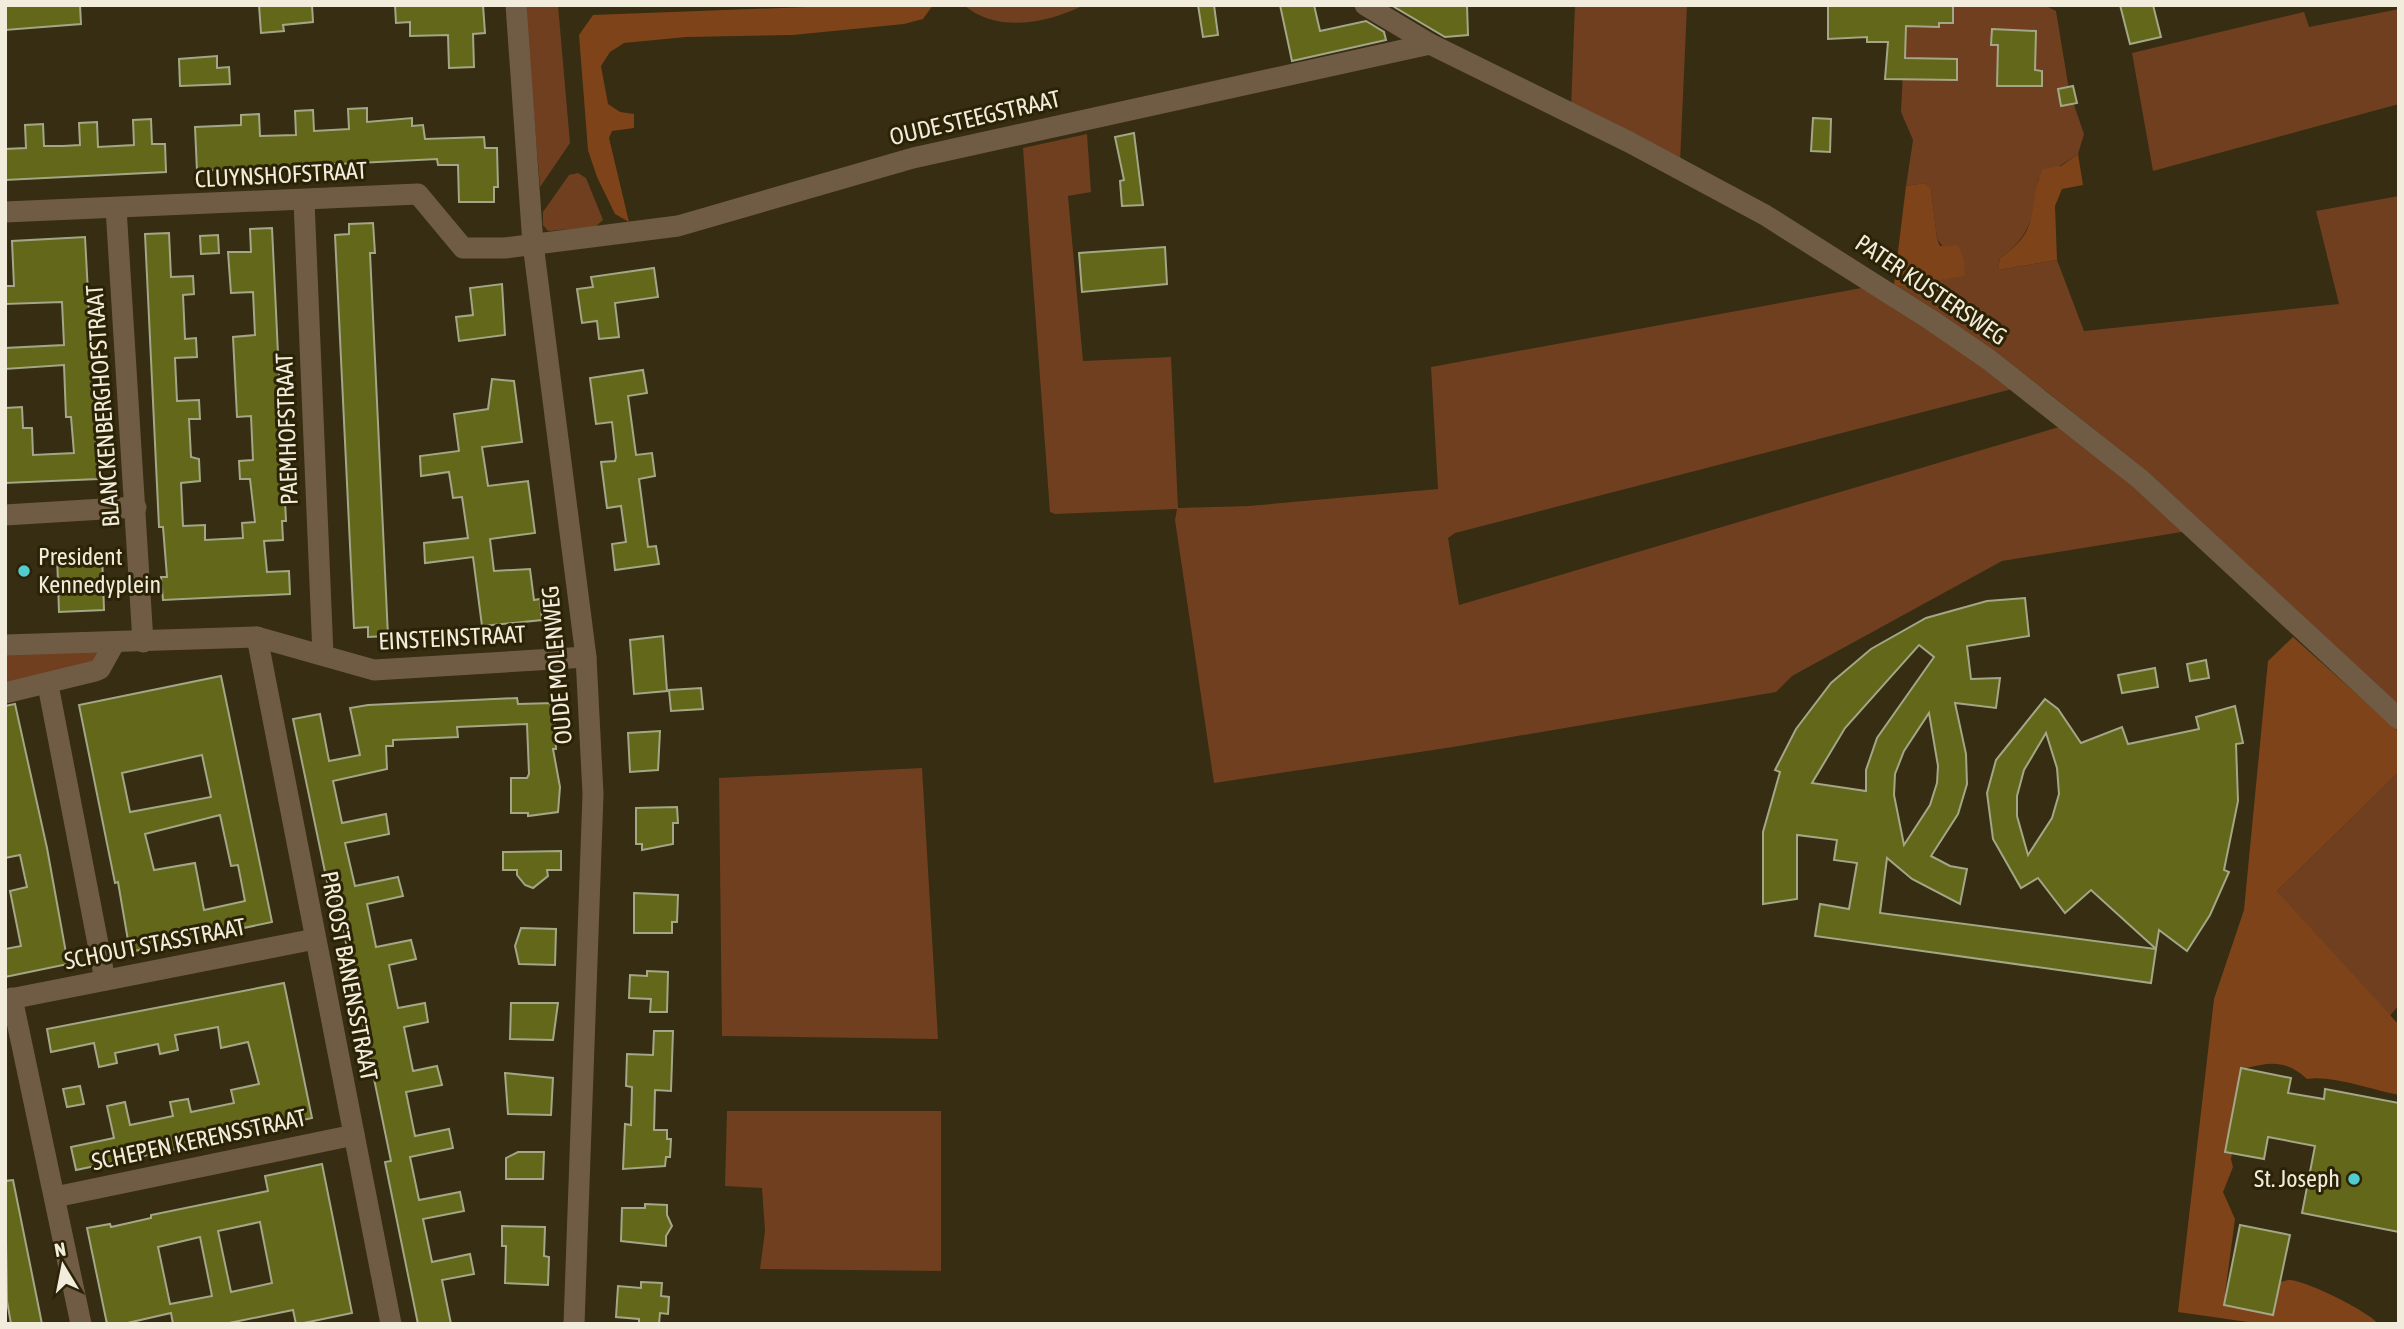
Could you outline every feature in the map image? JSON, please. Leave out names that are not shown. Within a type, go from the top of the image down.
[{"type":"street","name":"OUDE MOLENWEG","points":[[516,5],[533,244],[586,657],[593,794],[574,1324]]},
{"type":"street","name":"PATER KUSTERSWEG","points":[[1365,5],[1430,44],[1629,142],[1765,215],[1893,293],[1976,351],[2140,479],[2399,719]]},
{"type":"street","name":"OUDE STEEGSTRAAT","points":[[533,244],[678,226],[913,158],[1430,44]]},
{"type":"street","name":"CLUYNSHOFSTRAAT","points":[[5,212],[418,194],[463,248],[533,244]]},
{"type":"street","name":"PAEMHOFSTRAAT","points":[[304,201],[323,655]]},
{"type":"street","name":"BLANCKENBERGHOFSTRAAT","points":[[116,208],[143,642]]},
{"type":"street","points":[[5,515],[136,508]]},
{"type":"street","name":"EINSTEINSTRAAT","points":[[5,645],[257,637],[374,670],[586,657]]},
{"type":"street","name":"PROOST BANENSSTRAAT","points":[[257,637],[391,1324]]},
{"type":"street","points":[[5,693],[48,685],[100,669],[116,642]]},
{"type":"street","points":[[48,685],[105,980]]},
{"type":"street","name":"SCHOUT STASSTRAAT","points":[[9,999],[315,939]]},
{"type":"street","points":[[9,999],[81,1324]]},
{"type":"street","name":"SCHEPEN KERENSSTRAAT","points":[[55,1197],[354,1135]]},
{"type":"shaded area","points":[[525,5],[558,5],[570,143],[540,187]]},
{"type":"shaded area","points":[[860,5],[933,5],[923,19],[904,24],[793,35],[686,37],[624,43],[610,52],[601,66],[608,104],[620,112],[634,114],[634,128],[612,131],[609,138],[629,222],[615,214],[597,177],[588,150],[579,35],[593,15]]},
{"type":"shaded area","points":[[964,5],[1084,5],[1055,17],[1023,23],[992,20]]},
{"type":"shaded area","points":[[1575,5],[1687,5],[1680,163],[1571,109]]},
{"type":"shaded area","points":[[1906,5],[2044,5],[2056,11],[2069,90],[2084,134],[2078,154],[2038,180],[2036,203],[2029,224],[2018,242],[2000,258],[1998,270],[2057,260],[2084,331],[2339,304],[2316,211],[2399,196],[2399,712],[2142,468],[2046,391],[1898,287],[1965,275],[1937,239],[1931,188],[1925,183],[1906,186],[1913,140],[1901,112]]},
{"type":"shaded area","points":[[2399,9],[2399,104],[2153,171],[2132,53],[2304,12],[2309,27]]},
{"type":"shaded area","points":[[1087,134],[1091,192],[1068,196],[1083,361],[1171,357],[1178,508],[1249,506],[1438,489],[1431,367],[1867,287],[2016,388],[1455,533],[1448,538],[1459,605],[2066,425],[2188,531],[2002,561],[1792,676],[1776,692],[1453,747],[1214,783],[1175,520],[1177,509],[1055,514],[1050,512],[1023,148]]},
{"type":"shaded area","points":[[2078,154],[2083,185],[2062,189],[2055,206],[2057,260],[1998,270],[2000,258],[2014,247],[2029,226],[2043,169],[2061,166]]},
{"type":"shaded area","points":[[578,173],[586,178],[603,220],[595,227],[548,231],[543,225],[543,212],[569,175]]},
{"type":"shaded area","points":[[1925,183],[1931,188],[1940,246],[1958,245],[1964,260],[1965,276],[1898,287],[1894,284],[1906,186]]},
{"type":"shaded area","points":[[2293,637],[2399,732],[2399,772],[2277,891],[2399,1025],[2399,1095],[2340,1081],[2307,1079],[2293,1069],[2279,1064],[2247,1068],[2231,1159],[2233,1167],[2223,1192],[2235,1219],[2225,1294],[2249,1293],[2280,1282],[2296,1281],[2351,1305],[2378,1324],[2262,1324],[2178,1312],[2214,999],[2244,910],[2268,661]]},
{"type":"shaded area","points":[[105,648],[95,665],[5,686],[5,651]]},
{"type":"shaded area","points":[[922,768],[938,1039],[722,1036],[719,778]]},
{"type":"shaded area","points":[[2399,772],[2399,1005],[2389,1017],[2277,891]]},
{"type":"shaded area","points":[[727,1111],[941,1111],[941,1271],[760,1269],[765,1231],[762,1188],[725,1186]]},
{"type":"building","points":[[5,5],[80,5],[81,24],[5,30]]},
{"type":"building","points":[[259,5],[312,5],[313,22],[283,25],[284,31],[261,33]]},
{"type":"building","points":[[395,5],[483,5],[485,33],[473,34],[474,67],[449,68],[448,35],[410,36],[410,22],[396,23]]},
{"type":"building","points":[[1198,5],[1214,5],[1218,35],[1203,37]]},
{"type":"building","points":[[1280,5],[1314,5],[1320,31],[1366,21],[1384,32],[1386,40],[1292,61]]},
{"type":"building","points":[[1391,5],[1467,5],[1468,35],[1445,37]]},
{"type":"building","points":[[1828,5],[1953,5],[1953,23],[1939,23],[1939,27],[1906,26],[1905,58],[1957,59],[1957,80],[1885,79],[1888,42],[1867,42],[1867,37],[1828,39]]},
{"type":"building","points":[[2120,5],[2153,5],[2161,37],[2130,44]]},
{"type":"building","points":[[1992,29],[2036,31],[2035,70],[2042,71],[2042,86],[1997,86],[1998,45],[1991,45]]},
{"type":"building","points":[[217,56],[217,68],[229,67],[230,84],[180,86],[179,59]]},
{"type":"building","points":[[2073,86],[2077,103],[2061,106],[2058,89]]},
{"type":"building","points":[[367,108],[367,122],[412,118],[412,126],[423,125],[425,139],[484,137],[485,148],[497,148],[498,187],[494,187],[494,202],[459,202],[458,165],[438,165],[437,159],[197,171],[195,127],[241,125],[241,115],[259,114],[260,136],[296,135],[295,111],[313,110],[314,131],[349,129],[348,109]]},
{"type":"building","points":[[1813,118],[1831,119],[1830,152],[1811,151]]},
{"type":"building","points":[[151,119],[152,144],[165,144],[166,172],[5,180],[5,149],[26,148],[25,125],[43,124],[44,146],[63,146],[80,145],[79,123],[97,122],[98,147],[134,145],[133,120]]},
{"type":"building","points":[[1134,133],[1143,205],[1122,206],[1120,181],[1124,180],[1115,137]]},
{"type":"building","points":[[373,223],[375,253],[370,253],[388,636],[368,637],[368,627],[354,628],[335,235],[349,234],[349,224]]},
{"type":"building","points":[[272,228],[286,521],[282,521],[283,540],[264,541],[267,572],[289,571],[290,594],[163,600],[161,577],[167,577],[163,527],[159,527],[145,234],[169,233],[171,277],[193,276],[194,294],[183,295],[185,339],[196,338],[197,357],[175,358],[177,401],[199,400],[200,419],[189,419],[191,457],[199,459],[200,481],[181,483],[183,526],[205,525],[205,540],[243,538],[242,523],[255,522],[250,479],[240,479],[239,461],[253,460],[251,416],[237,417],[233,337],[255,335],[253,292],[231,293],[228,252],[251,252],[250,229]]},
{"type":"building","points":[[218,235],[219,253],[201,254],[200,236]]},
{"type":"building","points":[[85,237],[98,479],[5,483],[5,408],[22,407],[23,428],[32,428],[33,455],[74,453],[71,417],[66,417],[64,365],[5,369],[5,348],[64,345],[62,302],[5,304],[5,286],[14,286],[12,241]]},
{"type":"building","points":[[1165,247],[1167,284],[1082,292],[1079,253]]},
{"type":"building","points":[[654,268],[658,297],[615,303],[619,337],[599,339],[597,321],[582,323],[577,289],[593,287],[591,277]]},
{"type":"building","points":[[502,284],[505,335],[459,341],[456,317],[473,315],[470,288]]},
{"type":"building","points":[[643,370],[647,393],[628,396],[636,455],[652,453],[655,476],[639,479],[648,547],[656,546],[659,564],[615,570],[612,544],[626,542],[621,506],[607,508],[601,462],[615,461],[612,422],[596,424],[590,378]]},
{"type":"building","points":[[492,379],[514,381],[522,442],[482,447],[488,486],[528,481],[535,533],[490,539],[494,571],[530,569],[534,600],[540,599],[542,620],[482,626],[473,557],[425,563],[424,543],[468,538],[462,497],[453,498],[449,472],[421,476],[420,456],[459,451],[454,414],[488,409]]},
{"type":"building","points":[[102,553],[104,610],[59,612],[57,555]]},
{"type":"building","points":[[2025,598],[2029,636],[1967,646],[1971,679],[2000,678],[1996,708],[1955,703],[1966,754],[1967,784],[1958,814],[1931,856],[1950,866],[1967,869],[1960,904],[1912,879],[1887,858],[1880,913],[2156,949],[2151,983],[1815,936],[1820,904],[1849,909],[1857,863],[1834,860],[1837,840],[1797,835],[1797,899],[1763,904],[1763,832],[1780,772],[1775,770],[1796,729],[1831,683],[1871,649],[1926,618],[1987,601]],"holes":[[[1919,645],[1934,657],[1877,738],[1866,770],[1866,791],[1812,783],[1845,728]],[[1929,713],[1938,766],[1937,783],[1930,805],[1904,845],[1894,795],[1895,774],[1904,751]]]},
{"type":"building","points":[[663,636],[667,691],[634,694],[630,640]]},
{"type":"building","points":[[2206,660],[2209,678],[2190,681],[2187,664]]},
{"type":"building","points":[[2155,668],[2158,687],[2122,693],[2118,675]]},
{"type":"building","points":[[221,676],[272,922],[130,952],[118,882],[115,883],[79,705]],"holes":[[[202,755],[211,797],[130,812],[122,773]],[[220,815],[231,866],[238,865],[245,901],[204,910],[195,863],[154,870],[145,834]]]},
{"type":"building","points":[[701,688],[703,709],[671,711],[669,690]]},
{"type":"building","points":[[517,698],[518,704],[554,703],[556,749],[553,749],[560,787],[558,812],[528,816],[528,813],[511,813],[511,778],[527,778],[529,774],[527,724],[457,727],[458,737],[393,740],[393,746],[386,746],[387,769],[333,781],[342,823],[386,814],[389,834],[345,843],[355,886],[398,877],[403,896],[367,904],[376,947],[411,940],[416,959],[389,965],[398,1008],[425,1003],[428,1022],[404,1027],[413,1071],[437,1066],[442,1085],[406,1092],[415,1136],[449,1129],[453,1148],[410,1157],[419,1200],[460,1192],[462,1201],[464,1211],[423,1219],[432,1262],[470,1254],[474,1274],[442,1280],[451,1324],[418,1324],[385,1162],[391,1161],[335,890],[329,891],[293,719],[320,714],[329,761],[360,755],[350,708]]},
{"type":"building","points":[[2045,699],[2058,709],[2081,743],[2122,727],[2128,744],[2199,729],[2196,717],[2235,706],[2243,743],[2236,744],[2238,801],[2224,870],[2229,872],[2210,915],[2187,951],[2159,930],[2156,949],[2091,890],[2065,913],[2038,878],[2021,888],[1993,839],[1987,793],[1996,760]],"holes":[[[2046,733],[2057,768],[2059,794],[2052,818],[2028,855],[2017,816],[2017,796],[2024,770]]]},
{"type":"building","points":[[15,704],[47,848],[68,964],[5,977],[5,949],[21,946],[10,891],[27,887],[20,855],[5,858],[5,706]]},
{"type":"building","points":[[660,731],[658,770],[630,772],[628,733]]},
{"type":"building","points":[[677,807],[678,823],[673,823],[673,844],[642,850],[642,844],[636,844],[636,808]]},
{"type":"building","points":[[561,851],[561,870],[547,870],[548,876],[533,888],[525,885],[517,875],[517,870],[503,870],[503,852]]},
{"type":"building","points":[[634,893],[678,895],[677,922],[672,922],[672,933],[634,933]]},
{"type":"building","points":[[521,928],[556,929],[555,965],[519,964],[515,946]]},
{"type":"building","points":[[647,971],[668,972],[667,1012],[650,1012],[651,999],[629,998],[630,975],[647,976]]},
{"type":"building","points":[[284,983],[312,1118],[289,1123],[288,1118],[237,1129],[239,1136],[76,1170],[71,1147],[114,1138],[107,1106],[125,1102],[130,1125],[173,1116],[170,1102],[188,1099],[191,1112],[234,1103],[231,1090],[259,1084],[248,1042],[221,1048],[218,1027],[175,1035],[178,1050],[160,1054],[158,1044],[115,1053],[117,1063],[99,1067],[94,1043],[51,1052],[47,1029]]},
{"type":"building","points":[[511,1003],[558,1003],[553,1040],[510,1039]]},
{"type":"building","points":[[654,1031],[673,1031],[671,1091],[655,1090],[654,1130],[667,1130],[667,1139],[671,1139],[670,1157],[666,1157],[665,1166],[623,1169],[625,1124],[631,1125],[632,1087],[626,1086],[627,1054],[653,1055]]},
{"type":"building","name":"St. Joseph","points":[[2241,1068],[2291,1078],[2288,1093],[2324,1099],[2325,1089],[2399,1103],[2399,1232],[2302,1213],[2315,1146],[2268,1137],[2264,1159],[2225,1152]]},
{"type":"building","points":[[505,1073],[553,1078],[551,1115],[508,1114]]},
{"type":"building","points":[[80,1086],[84,1104],[67,1107],[63,1089]]},
{"type":"building","points":[[518,1152],[544,1152],[543,1179],[506,1179],[506,1158]]},
{"type":"building","points":[[322,1164],[352,1313],[299,1324],[296,1324],[293,1310],[224,1324],[173,1324],[171,1313],[123,1324],[107,1324],[87,1228],[110,1224],[111,1227],[151,1218],[151,1215],[268,1191],[265,1176]],"holes":[[[260,1222],[272,1283],[231,1292],[218,1231]],[[200,1237],[212,1296],[170,1304],[158,1247]]]},
{"type":"building","points":[[13,1180],[42,1324],[11,1324],[7,1301],[5,1181]]},
{"type":"building","points":[[645,1204],[667,1205],[667,1215],[672,1226],[666,1236],[666,1246],[621,1241],[622,1208],[645,1208]]},
{"type":"building","points":[[2240,1225],[2290,1235],[2273,1315],[2224,1305]]},
{"type":"building","points":[[502,1226],[545,1227],[544,1256],[549,1257],[548,1285],[505,1283],[506,1246],[502,1246]]},
{"type":"building","points":[[641,1282],[662,1283],[661,1296],[669,1297],[668,1314],[660,1313],[659,1324],[639,1324],[639,1319],[616,1317],[618,1286],[641,1288]]},
{"type":"place","name":"President Kennedyplein","points":[[24,571]]},
{"type":"place","name":"St. Joseph","points":[[2354,1179]]}]
